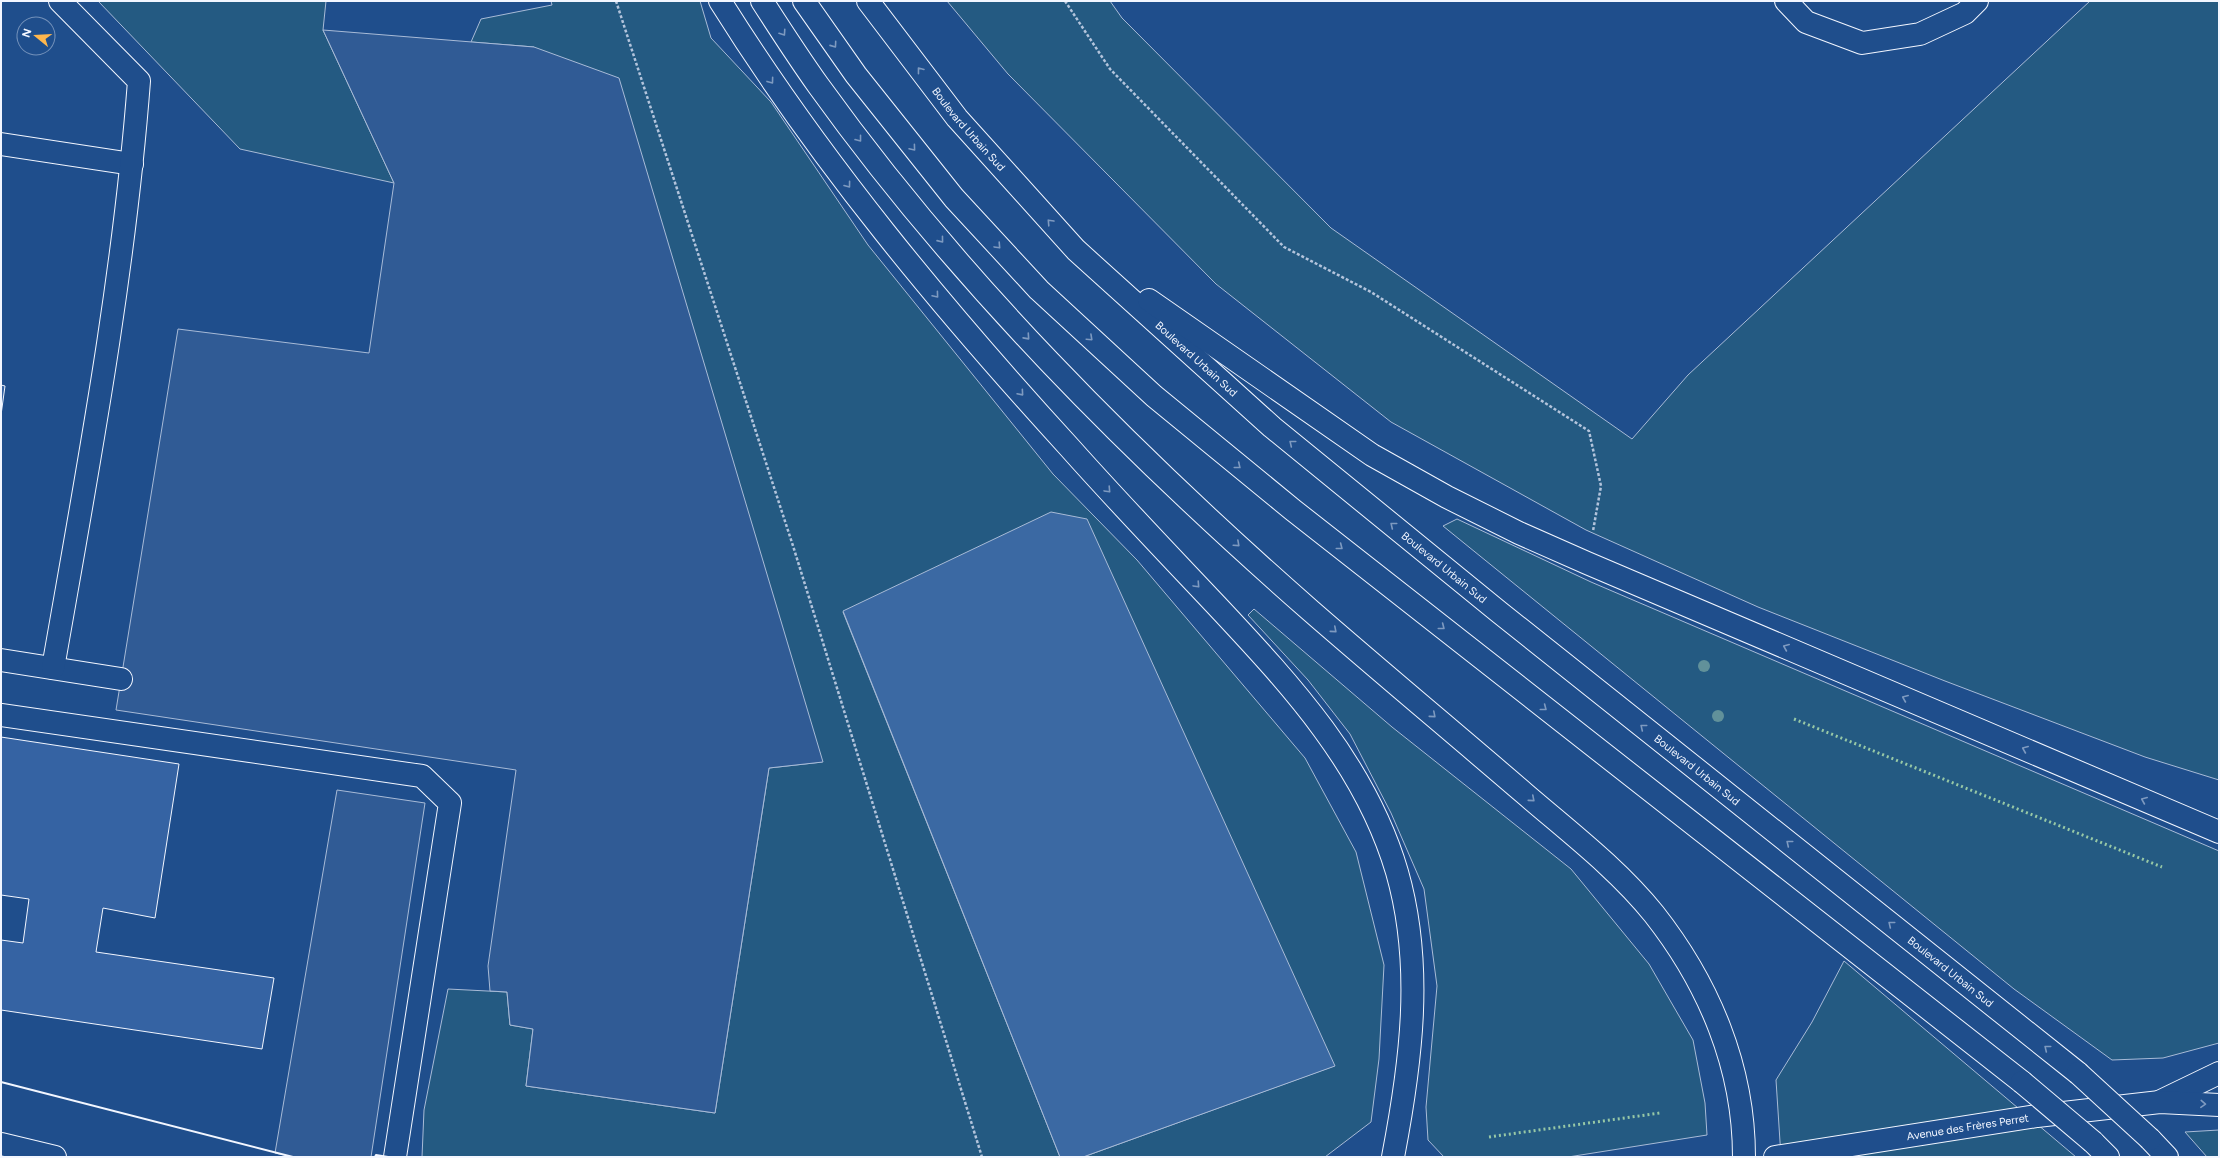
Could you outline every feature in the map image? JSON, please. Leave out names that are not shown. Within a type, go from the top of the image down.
[{"type":"main road","points":[[52,668],[107,354],[132,164],[139,81],[60,1]]},
{"type":"main road","points":[[720,1],[758,63],[853,192],[911,265],[1069,448],[1284,678],[1345,758],[1367,797],[1397,871],[1409,934],[1414,986],[1410,1056],[1405,1094],[1393,1157]]},
{"type":"main road","points":[[762,1],[818,85],[884,171],[956,259],[1037,349],[1208,518],[1309,609],[1601,859],[1653,913],[1687,962],[1712,1010],[1732,1062],[1741,1106],[1744,1136],[1744,1157]]},
{"type":"main road","points":[[804,1],[860,81],[954,198],[1039,290],[1154,396],[1293,510],[2022,1082],[2101,1150]]},
{"type":"main road","name":"Boulevard Urbain Sud","points":[[868,1],[957,118],[1076,250],[1272,427],[1499,612],[2078,1072],[2150,1139],[2166,1157]]},
{"type":"main road","points":[[1786,1],[1806,22],[1862,43],[1920,34],[1965,13],[1978,1]]},
{"type":"main road","points":[[1,144],[132,164]]},
{"type":"main road","points":[[1076,250],[1372,454],[1447,497],[1519,533],[1587,563],[2219,832]]},
{"type":"main road","points":[[1,660],[121,679]]},
{"type":"main road","points":[[1,715],[422,776],[450,803],[395,1157]]},
{"type":"main road","points":[[2176,813],[2219,817]]},
{"type":"main road","points":[[2160,1102],[2219,1073]]},
{"type":"main road","points":[[2160,1102],[2219,1105]]},
{"type":"main road","name":"Avenue des Frères Perret","points":[[1775,1157],[2037,1116],[2160,1102]]},
{"type":"main road","points":[[1,1144],[55,1157]]},
{"type":"path","points":[[616,1],[794,549],[982,1157]]},
{"type":"path","points":[[1065,1],[1110,68],[1284,247],[1371,292],[1589,431],[1601,486],[1587,563]]},
{"type":"shaded area","points":[[98,1],[326,1],[323,30],[394,183],[240,149]]},
{"type":"shaded area","points":[[551,1],[700,1],[711,38],[771,102],[868,245],[1053,474],[1137,560],[1305,758],[1356,852],[1384,965],[1379,1059],[1371,1122],[1325,1157],[1083,1157],[1334,1066],[843,612],[1060,1157],[422,1157],[424,1110],[448,989],[507,992],[510,1025],[533,1029],[526,1086],[715,1113],[769,768],[822,762],[534,47],[471,42],[481,19],[552,5]]},
{"type":"shaded area","points":[[947,1],[1110,1],[1122,18],[1331,228],[1632,439],[1688,375],[2090,1],[2219,1],[2219,780],[2145,757],[1945,681],[1758,607],[1586,530],[1391,422],[1216,284],[1008,74]]},
{"type":"shaded area","points":[[323,30],[534,47],[619,78],[823,762],[769,768],[715,1113],[526,1086],[533,1029],[510,1025],[507,992],[490,991],[488,966],[516,770],[116,710],[178,329],[369,353],[394,183]]},
{"type":"shaded area","points":[[1051,512],[1087,519],[1335,1066],[1083,1157],[1060,1157],[843,611]]},
{"type":"shaded area","points":[[1457,519],[1591,582],[2219,851],[2219,1043],[2163,1058],[2112,1060],[2014,989],[1443,526]]},
{"type":"shaded area","points":[[1254,609],[1392,727],[1571,869],[1649,964],[1693,1040],[1705,1103],[1707,1135],[1568,1157],[1444,1157],[1428,1140],[1426,1107],[1437,986],[1424,889],[1391,813],[1350,734],[1308,680],[1248,615]]},
{"type":"shaded area","points":[[337,790],[425,803],[371,1157],[293,1157],[275,1153]]},
{"type":"shaded area","points":[[1844,961],[2076,1157],[1781,1157],[1776,1080],[1812,1022]]},
{"type":"shaded area","points":[[2219,1130],[2219,1157],[2207,1157],[2185,1132]]},
{"type":"building","points":[[1,385],[5,386],[1,415]]},
{"type":"building","points":[[1,737],[179,764],[155,918],[103,908],[96,952],[274,978],[262,1049],[1,1010],[1,940],[23,943],[29,899],[1,895]]},
{"type":"hedge","points":[[1794,719],[2162,867]]},
{"type":"hedge","points":[[1489,1137],[1660,1113]]},
{"type":"wall","points":[[1,1082],[293,1157]]},
{"type":"wall","points":[[375,1157],[376,1155],[388,1157]]}]
